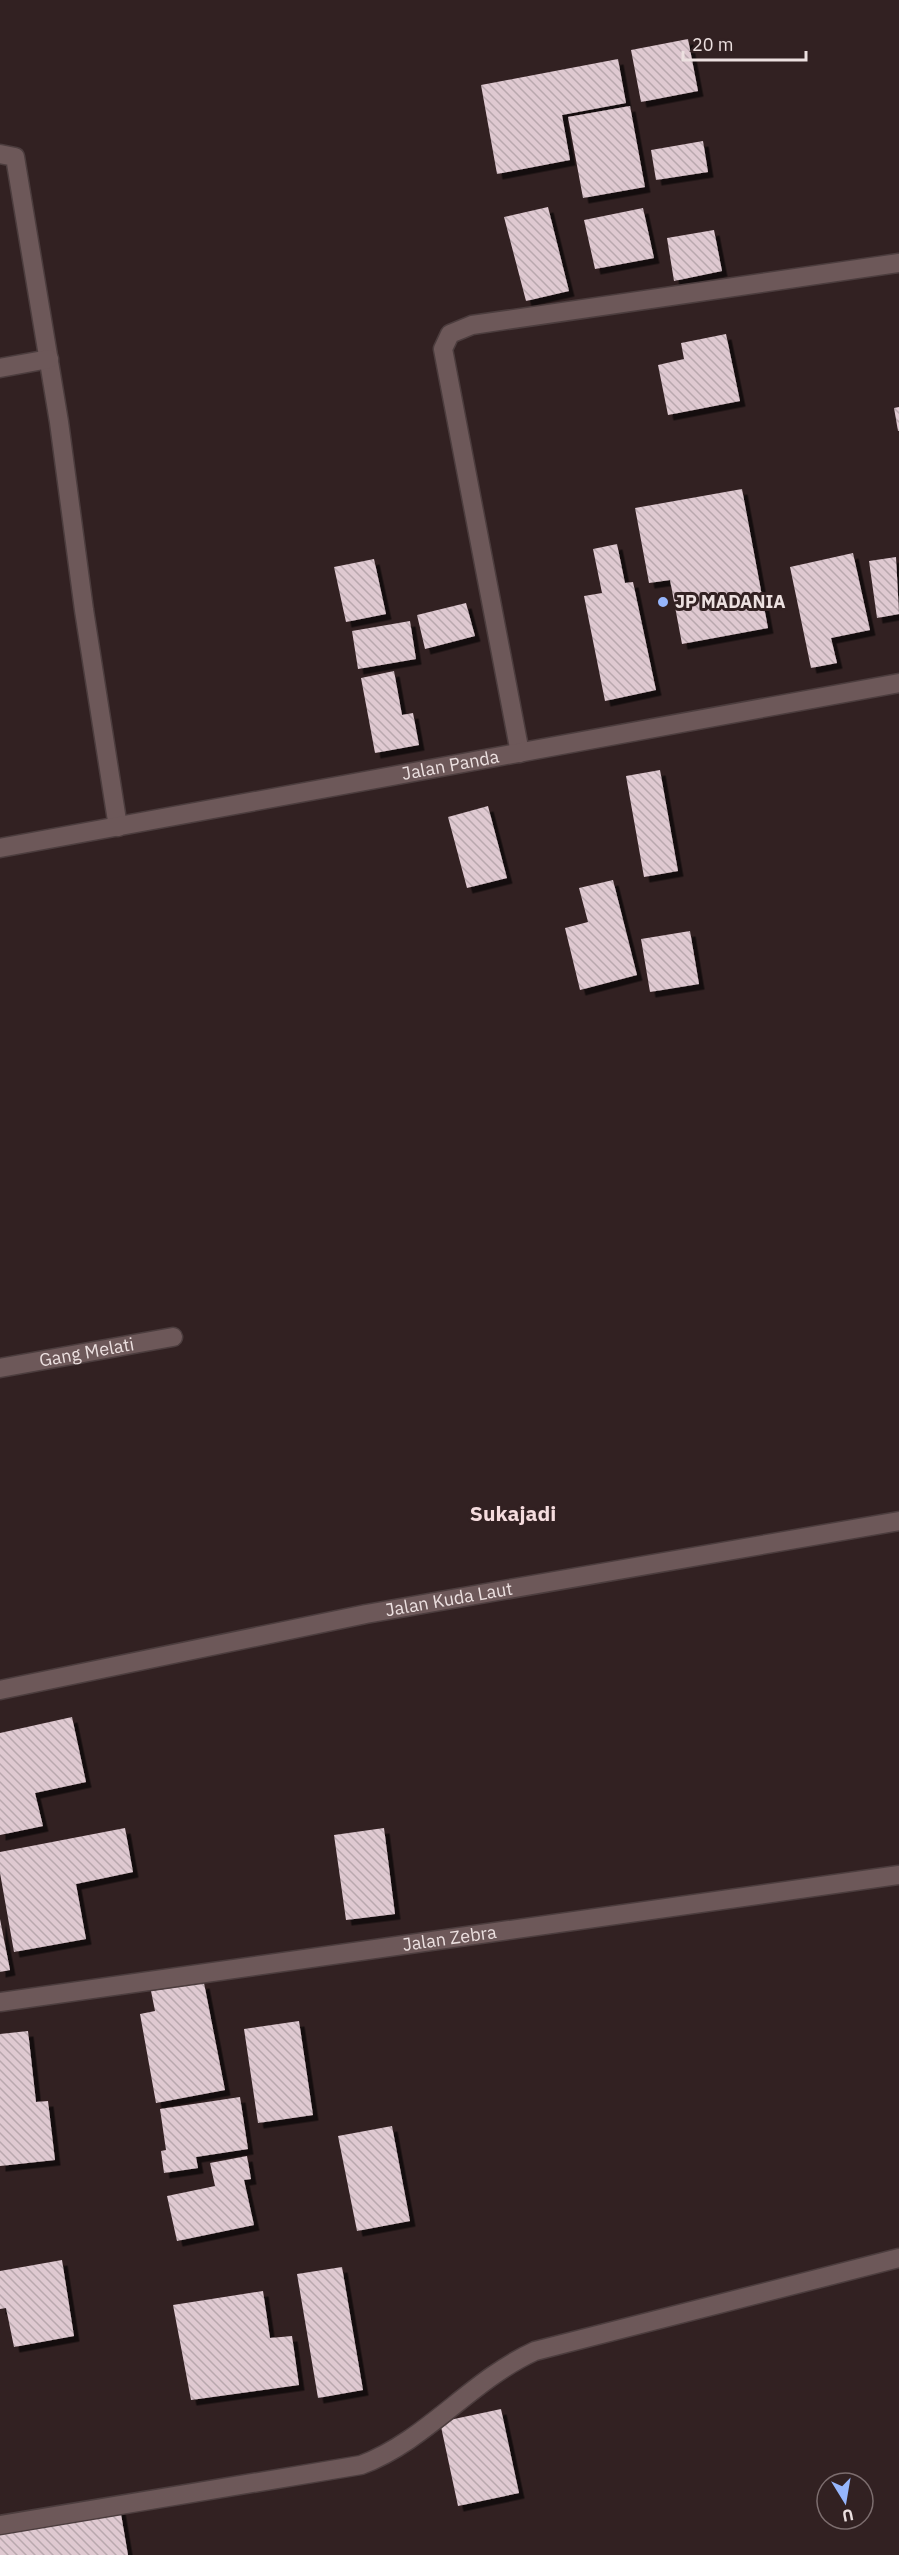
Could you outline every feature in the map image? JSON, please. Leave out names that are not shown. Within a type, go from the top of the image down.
[{"type":"street","points":[[0,154],[15,157],[49,359],[118,827]]},
{"type":"street","points":[[520,753],[443,349],[450,334],[472,325],[899,263]]},
{"type":"street","points":[[0,368],[49,359]]},
{"type":"street","name":"Jalan Panda","points":[[0,848],[899,684]]},
{"type":"street","name":"Gang Melati","points":[[0,1368],[173,1337]]},
{"type":"street","name":"Jalan Kuda Laut","points":[[0,1690],[366,1614],[899,1521]]},
{"type":"street","name":"Jalan Zebra","points":[[0,2002],[899,1875]]},
{"type":"street","points":[[0,2525],[361,2465],[394,2450],[491,2375],[536,2351],[899,2258]]},
{"type":"building","points":[[688,39],[698,91],[641,102],[631,50]]},
{"type":"building","points":[[618,59],[626,103],[562,115],[570,160],[497,174],[481,85]]},
{"type":"building","points":[[630,106],[645,187],[583,198],[568,117]]},
{"type":"building","points":[[703,141],[708,172],[656,180],[651,150]]},
{"type":"building","points":[[548,207],[569,291],[526,301],[504,217]]},
{"type":"building","points":[[643,208],[654,258],[595,269],[584,220]]},
{"type":"building","points":[[714,230],[722,271],[674,281],[667,238]]},
{"type":"building","points":[[726,334],[740,401],[668,415],[658,365],[684,359],[681,343]]},
{"type":"building","points":[[899,407],[899,431],[898,431],[894,408]]},
{"type":"building","points":[[742,489],[768,628],[682,644],[670,580],[649,583],[635,508]]},
{"type":"building","points":[[617,544],[625,583],[633,582],[656,690],[605,701],[584,596],[602,593],[593,549]]},
{"type":"building","points":[[853,553],[870,630],[831,638],[837,663],[811,668],[790,567]]},
{"type":"building","points":[[896,557],[899,614],[877,618],[869,561]]},
{"type":"building","points":[[374,559],[386,614],[346,622],[334,567]]},
{"type":"building","points":[[466,603],[475,636],[425,649],[417,615]]},
{"type":"building","points":[[410,621],[416,659],[358,669],[352,631]]},
{"type":"building","points":[[394,671],[402,715],[413,713],[419,745],[375,753],[361,678]]},
{"type":"building","points":[[660,770],[678,871],[644,877],[626,776]]},
{"type":"building","points":[[488,806],[507,878],[467,888],[448,817]]},
{"type":"building","points":[[613,880],[637,975],[580,990],[565,928],[588,922],[579,888]]},
{"type":"building","points":[[690,931],[699,984],[650,992],[641,939]]},
{"type":"building","points":[[72,1717],[86,1782],[35,1793],[43,1826],[0,1835],[0,1733]]},
{"type":"building","points":[[125,1828],[133,1872],[76,1884],[86,1939],[14,1952],[0,1873],[0,1852]]},
{"type":"building","points":[[384,1828],[395,1914],[346,1920],[334,1835]]},
{"type":"building","points":[[0,1919],[10,1970],[0,1972]]},
{"type":"building","points":[[204,1983],[225,2090],[156,2103],[140,2014],[155,2011],[151,1991]]},
{"type":"building","points":[[299,2021],[313,2115],[258,2123],[244,2029]]},
{"type":"building","points":[[28,2031],[36,2102],[48,2101],[55,2160],[0,2166],[0,2034]]},
{"type":"building","points":[[240,2097],[248,2149],[196,2157],[198,2168],[164,2173],[161,2151],[166,2150],[160,2109]]},
{"type":"building","points":[[392,2126],[410,2221],[357,2231],[338,2136]]},
{"type":"building","points":[[247,2156],[251,2179],[244,2180],[254,2225],[177,2241],[167,2196],[215,2186],[210,2163]]},
{"type":"building","points":[[62,2260],[74,2336],[14,2347],[6,2308],[0,2309],[0,2271]]},
{"type":"building","points":[[342,2267],[363,2390],[318,2398],[297,2274]]},
{"type":"building","points":[[263,2291],[270,2338],[292,2336],[299,2385],[191,2400],[173,2305]]},
{"type":"building","points":[[501,2409],[519,2493],[458,2506],[440,2422]]},
{"type":"building","points":[[120,2508],[128,2555],[0,2555],[0,2528]]},
{"type":"place","name":"JP MADANIA","points":[[663,602]]},
{"type":"district","name":"Sukajadi","points":[[513,1514]]}]
